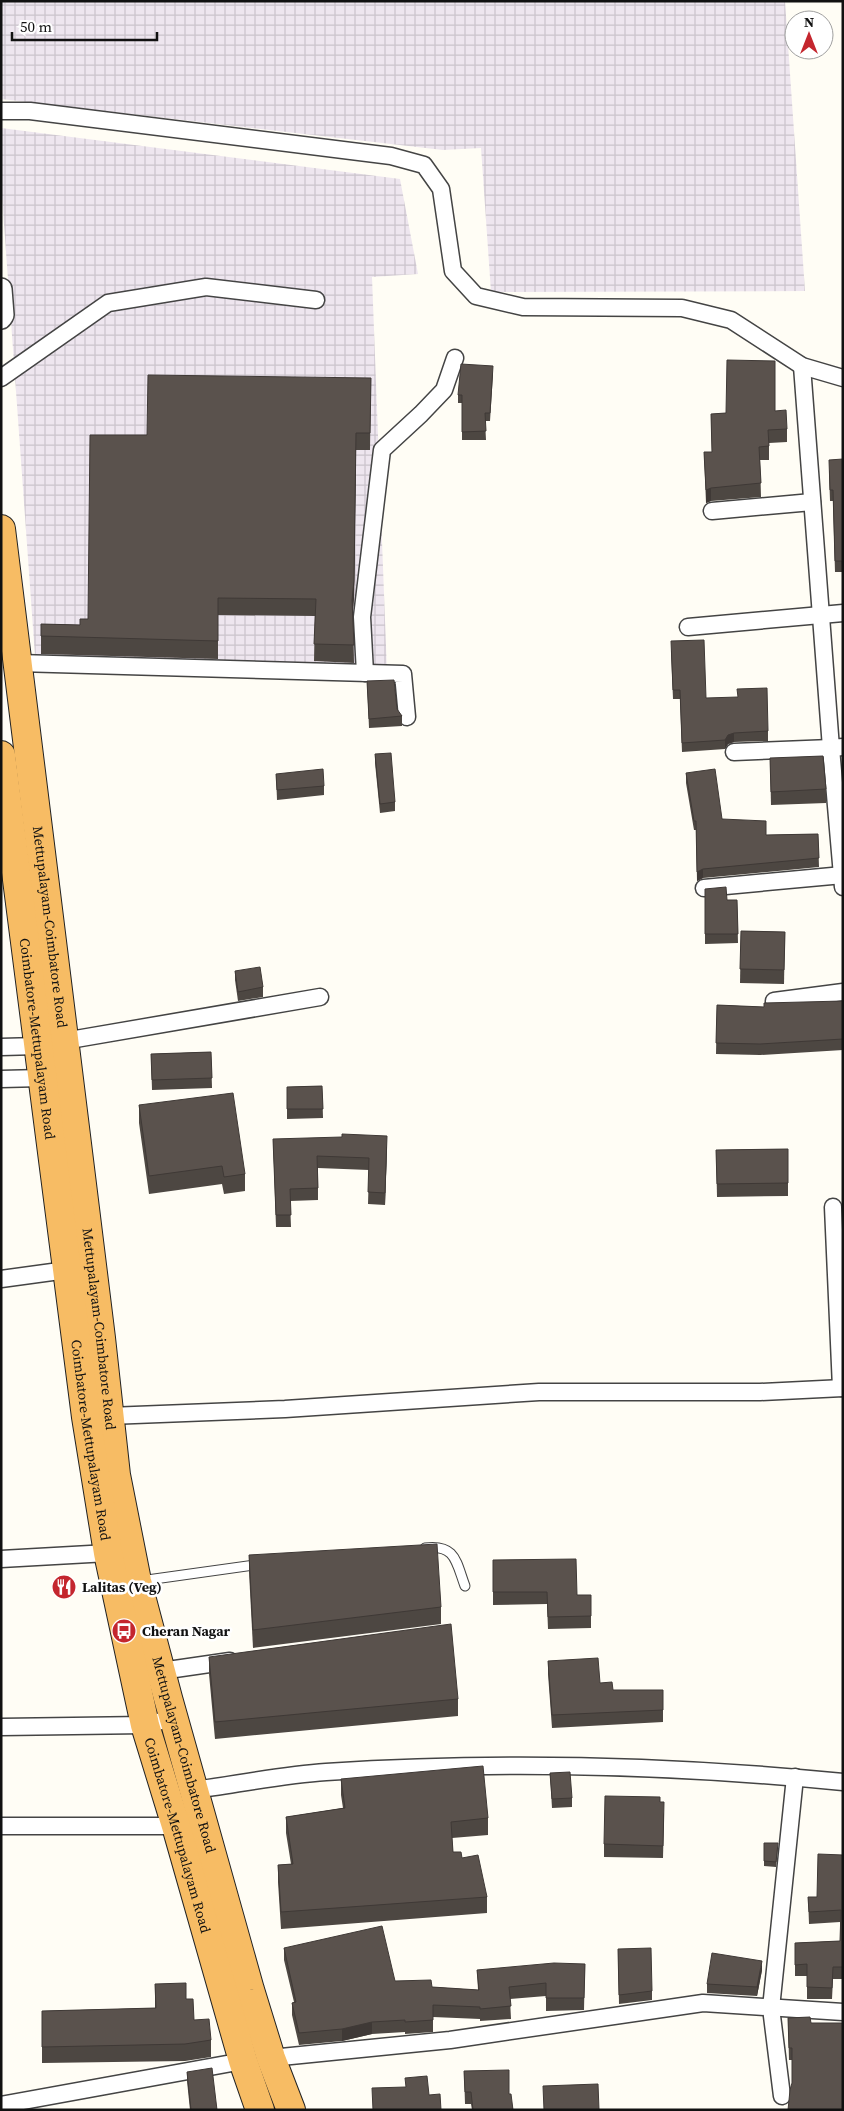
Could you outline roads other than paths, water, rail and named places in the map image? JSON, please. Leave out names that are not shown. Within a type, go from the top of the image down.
[{"type":"highway","name":"Mettupalayam-Coimbatore Road","points":[[1,528],[116,1475],[137,1581],[161,1671],[271,2058],[291,2110]]},
{"type":"highway","name":"Coimbatore-Mettupalayam Road","points":[[1,755],[86,1417],[108,1553],[146,1725],[243,2060],[260,2110]]},
{"type":"street","points":[[1,111],[30,112],[391,156],[424,165],[441,189],[453,271],[476,296],[522,308],[682,308],[731,320],[802,366],[843,378]]},
{"type":"street","points":[[1,378],[108,303],[206,287],[316,300]]},
{"type":"street","points":[[1,289],[3,314],[1,318]]},
{"type":"street","points":[[365,673],[362,616],[382,450],[444,390],[454,358]]},
{"type":"street","points":[[704,888],[842,879],[837,747],[820,615],[802,366]]},
{"type":"street","points":[[712,511],[812,502]]},
{"type":"street","points":[[688,627],[843,613]]},
{"type":"street","points":[[18,663],[403,674],[407,717]]},
{"type":"street","points":[[734,752],[837,747]]},
{"type":"street","points":[[774,1001],[843,992]]},
{"type":"street","points":[[64,1042],[320,997]]},
{"type":"street","points":[[1,1047],[38,1046]]},
{"type":"street","points":[[1,1079],[42,1078]]},
{"type":"street","points":[[109,1416],[285,1409],[539,1392],[760,1392],[842,1388],[833,1207]]},
{"type":"street","points":[[1,1279],[67,1270]]},
{"type":"street","points":[[1,1559],[108,1553]]},
{"type":"street","points":[[161,1671],[247,1658]]},
{"type":"street","points":[[1,1727],[146,1725],[174,1718]]},
{"type":"street","points":[[194,1790],[324,1772],[467,1766],[649,1768],[795,1777],[843,1782]]},
{"type":"street","points":[[782,2096],[770,2008],[795,1777]]},
{"type":"street","points":[[1,1826],[176,1826]]},
{"type":"street","points":[[271,2058],[450,2040],[703,2003],[843,2012]]},
{"type":"street","points":[[1,2105],[243,2060]]},
{"type":"lane","points":[[413,1549],[444,1548],[454,1554],[465,1586]]},
{"type":"lane","points":[[137,1581],[267,1564]]},
{"type":"place","name":"Lalitas (Veg)","points":[[64,1587]]},
{"type":"place","name":"Cheran Nagar","points":[[124,1631]]}]
